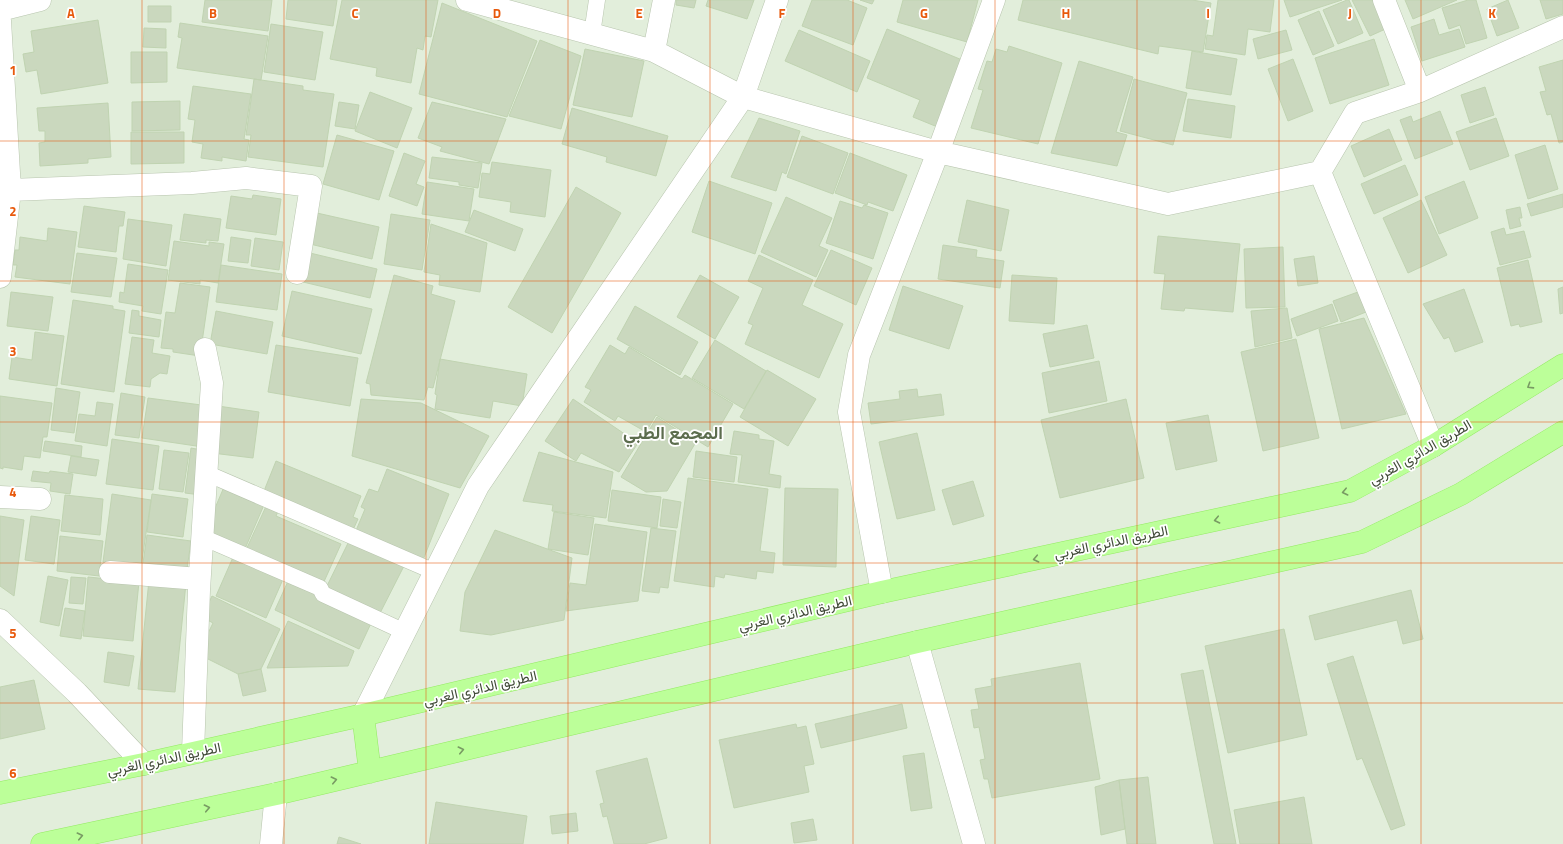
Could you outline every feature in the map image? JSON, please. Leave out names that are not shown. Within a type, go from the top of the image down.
[{"type":"main road","name":"الطريق الدائري الغربي","points":[[0,793],[144,764],[363,715],[882,592],[1350,491],[1433,446],[1563,365]]},
{"type":"main road","points":[[42,844],[276,794],[917,642],[1362,542],[1461,494],[1563,432]]},
{"type":"main road","points":[[363,715],[370,772]]},
{"type":"street","points":[[0,10],[40,0]]},
{"type":"street","points":[[467,0],[654,51],[743,97],[938,152],[1168,204],[1320,172],[1355,112],[1420,90],[1563,27]]},
{"type":"street","points":[[654,51],[664,0]]},
{"type":"street","points":[[363,715],[478,486],[743,97],[777,0]]},
{"type":"street","points":[[882,592],[849,412],[859,355],[938,152],[994,0]]},
{"type":"street","points":[[1384,0],[1420,90]]},
{"type":"street","points":[[0,21],[7,184],[0,277]]},
{"type":"street","points":[[1320,172],[1433,446]]},
{"type":"street","points":[[7,184],[192,183],[246,178],[311,186],[297,273]]},
{"type":"street","points":[[193,752],[199,579],[212,382],[204,349]]},
{"type":"street","points":[[0,497],[40,499]]},
{"type":"street","points":[[110,572],[199,579]]},
{"type":"street","points":[[0,620],[77,693],[144,764]]},
{"type":"street","points":[[917,642],[974,844]]},
{"type":"street","points":[[271,844],[276,794]]},
{"type":"lane","points":[[592,34],[597,0]]},
{"type":"lane","points":[[206,473],[435,572]]},
{"type":"lane","points":[[202,537],[320,588],[323,594],[405,632]]},
{"type":"shaded area","points":[[0,0],[1563,0],[1563,844],[0,844]]},
{"type":"building","points":[[205,0],[272,0],[268,31],[202,22]]},
{"type":"building","points":[[288,0],[337,0],[333,26],[286,19]]},
{"type":"building","points":[[342,0],[438,0],[431,37],[425,36],[423,50],[417,48],[411,83],[376,76],[377,68],[330,59]]},
{"type":"building","points":[[676,0],[696,0],[694,8],[676,5]]},
{"type":"building","points":[[708,0],[754,0],[747,19],[706,6]]},
{"type":"building","points":[[812,0],[847,0],[867,8],[853,45],[802,26]]},
{"type":"building","points":[[860,0],[874,0],[872,4]]},
{"type":"building","points":[[903,0],[978,0],[967,42],[897,22]]},
{"type":"building","points":[[1023,0],[1192,0],[1211,3],[1203,52],[1159,46],[1158,54],[1018,20]]},
{"type":"building","points":[[1218,0],[1274,0],[1270,32],[1248,29],[1245,55],[1205,49],[1207,35],[1213,36]]},
{"type":"building","points":[[1284,0],[1342,0],[1290,17]]},
{"type":"building","points":[[1349,0],[1363,33],[1338,44],[1323,10]]},
{"type":"building","points":[[1352,0],[1377,0],[1390,27],[1370,36]]},
{"type":"building","points":[[1405,0],[1457,0],[1413,19]]},
{"type":"building","points":[[1468,0],[1476,0],[1487,38],[1466,44],[1460,25],[1449,29],[1442,8]]},
{"type":"building","points":[[1508,0],[1519,28],[1497,36],[1487,9]]},
{"type":"building","points":[[1540,0],[1563,0],[1563,14],[1546,19]]},
{"type":"building","points":[[442,3],[537,41],[507,117],[419,94]]},
{"type":"building","points":[[148,6],[171,6],[171,22],[148,22]]},
{"type":"building","points":[[1319,11],[1334,46],[1313,55],[1298,20]]},
{"type":"building","points":[[1434,19],[1439,35],[1459,29],[1465,47],[1422,61],[1411,27]]},
{"type":"building","points":[[98,20],[108,83],[41,94],[37,70],[26,72],[23,54],[34,52],[31,31]]},
{"type":"building","points":[[180,23],[268,36],[261,80],[177,68],[182,38],[178,37]]},
{"type":"building","points":[[271,24],[323,32],[315,80],[264,72]]},
{"type":"building","points":[[144,28],[166,29],[166,48],[143,47]]},
{"type":"building","points":[[887,29],[967,62],[940,128],[913,117],[920,100],[867,78]]},
{"type":"building","points":[[799,30],[870,61],[857,92],[785,61]]},
{"type":"building","points":[[1286,30],[1292,50],[1258,59],[1253,39]]},
{"type":"building","points":[[1374,39],[1389,85],[1330,104],[1315,58]]},
{"type":"building","points":[[540,40],[581,56],[561,129],[509,116]]},
{"type":"building","points":[[1009,46],[1062,63],[1038,144],[971,128],[983,90],[978,89],[987,61],[992,62],[996,49],[1007,52]]},
{"type":"building","points":[[585,49],[644,61],[632,117],[573,105]]},
{"type":"building","points":[[1192,51],[1237,59],[1231,95],[1186,88]]},
{"type":"building","points":[[131,52],[167,52],[167,82],[131,83]]},
{"type":"building","points":[[1293,59],[1313,111],[1288,121],[1268,69]]},
{"type":"building","points":[[1563,60],[1563,142],[1559,143],[1551,114],[1547,115],[1540,92],[1546,91],[1539,67]]},
{"type":"building","points":[[1079,61],[1133,77],[1116,132],[1127,135],[1117,166],[1051,153]]},
{"type":"building","points":[[254,79],[303,86],[303,90],[334,94],[323,167],[248,157],[251,135],[246,135]]},
{"type":"building","points":[[1134,79],[1187,93],[1173,145],[1120,131]]},
{"type":"building","points":[[193,86],[251,94],[244,139],[249,140],[246,161],[222,157],[222,161],[201,158],[203,144],[192,142],[195,120],[188,119]]},
{"type":"building","points":[[1485,87],[1494,115],[1470,123],[1461,95]]},
{"type":"building","points":[[370,92],[412,108],[397,148],[355,131]]},
{"type":"building","points":[[1188,99],[1235,106],[1231,138],[1183,131]]},
{"type":"building","points":[[180,101],[180,130],[132,131],[132,102]]},
{"type":"building","points":[[339,102],[359,105],[355,129],[335,126]]},
{"type":"building","points":[[432,102],[506,119],[489,164],[440,151],[442,147],[418,138]]},
{"type":"building","points":[[108,103],[111,157],[88,159],[88,163],[40,166],[39,143],[45,142],[45,131],[39,131],[37,108]]},
{"type":"building","points":[[572,108],[668,136],[656,176],[606,162],[607,157],[562,144]]},
{"type":"building","points":[[1440,111],[1453,144],[1415,159],[1400,120],[1411,116],[1413,122]]},
{"type":"building","points":[[759,118],[800,131],[786,174],[782,172],[776,191],[731,177]]},
{"type":"building","points":[[1496,118],[1509,156],[1470,170],[1456,132]]},
{"type":"building","points":[[1389,129],[1402,160],[1364,177],[1351,146]]},
{"type":"building","points":[[131,132],[184,132],[184,163],[131,164]]},
{"type":"building","points":[[337,135],[394,151],[379,200],[323,184]]},
{"type":"building","points":[[802,136],[848,153],[833,194],[787,177]]},
{"type":"building","points":[[1545,145],[1558,189],[1528,199],[1515,155]]},
{"type":"building","points":[[404,153],[425,161],[416,184],[424,187],[417,206],[389,196]]},
{"type":"building","points":[[850,153],[907,175],[893,211],[868,202],[867,205],[835,193]]},
{"type":"building","points":[[432,157],[482,163],[478,188],[459,185],[459,182],[429,178]]},
{"type":"building","points":[[492,162],[551,170],[545,217],[510,212],[511,202],[479,197],[482,173],[490,174]]},
{"type":"building","points":[[1405,165],[1418,195],[1374,214],[1361,184]]},
{"type":"building","points":[[709,181],[772,203],[755,254],[692,232]]},
{"type":"building","points":[[1464,181],[1478,218],[1439,234],[1425,197]]},
{"type":"building","points":[[427,182],[474,189],[469,221],[422,214]]},
{"type":"building","points":[[576,187],[621,213],[552,333],[508,307]]},
{"type":"building","points":[[1563,194],[1563,207],[1531,216],[1527,204]]},
{"type":"building","points":[[253,195],[281,199],[276,235],[226,228],[231,196],[252,199]]},
{"type":"building","points":[[786,197],[832,218],[819,246],[828,250],[816,277],[761,252]]},
{"type":"building","points":[[967,200],[1009,210],[1001,251],[958,242]]},
{"type":"building","points":[[1421,200],[1447,255],[1408,273],[1383,218]]},
{"type":"building","points":[[840,201],[862,208],[864,205],[888,213],[873,259],[826,243]]},
{"type":"building","points":[[84,206],[125,212],[123,226],[119,226],[116,252],[78,247]]},
{"type":"building","points":[[1520,207],[1522,218],[1519,218],[1521,226],[1510,229],[1506,210]]},
{"type":"building","points":[[474,210],[523,229],[515,251],[465,232]]},
{"type":"building","points":[[317,213],[379,227],[372,259],[310,244]]},
{"type":"building","points":[[184,214],[221,219],[218,241],[206,240],[206,243],[180,240]]},
{"type":"building","points":[[391,214],[430,220],[422,270],[384,264]]},
{"type":"building","points":[[128,219],[172,225],[166,266],[123,259]]},
{"type":"building","points":[[431,224],[487,243],[480,292],[439,285],[440,275],[424,272]]},
{"type":"building","points":[[48,228],[77,232],[70,284],[15,277],[17,265],[13,265],[15,250],[19,250],[20,237],[47,241]]},
{"type":"building","points":[[1504,228],[1506,235],[1524,231],[1531,257],[1500,265],[1491,232]]},
{"type":"building","points":[[1158,236],[1240,244],[1233,312],[1185,308],[1184,311],[1161,309],[1165,274],[1154,273]]},
{"type":"building","points":[[231,237],[251,240],[248,263],[228,261]]},
{"type":"building","points":[[255,238],[283,242],[279,270],[251,266]]},
{"type":"building","points":[[174,241],[209,246],[209,242],[224,244],[218,283],[200,280],[200,284],[168,280]]},
{"type":"building","points":[[943,245],[977,250],[976,257],[1004,261],[1000,288],[938,279]]},
{"type":"building","points":[[1283,247],[1285,307],[1246,308],[1244,249]]},
{"type":"building","points":[[831,250],[872,268],[856,305],[814,286]]},
{"type":"building","points":[[77,253],[117,258],[111,297],[71,292]]},
{"type":"building","points":[[310,253],[377,269],[370,298],[303,282]]},
{"type":"building","points":[[759,255],[813,280],[802,305],[843,324],[819,378],[745,344],[753,325],[748,323],[763,288],[748,281]]},
{"type":"building","points":[[1314,256],[1318,283],[1298,286],[1294,259]]},
{"type":"building","points":[[1528,260],[1542,322],[1520,327],[1519,324],[1511,326],[1497,268]]},
{"type":"building","points":[[128,264],[168,270],[161,314],[142,311],[143,306],[119,302],[120,292],[124,293]]},
{"type":"building","points":[[221,265],[282,274],[277,310],[216,302]]},
{"type":"building","points":[[394,275],[433,286],[431,294],[455,301],[433,388],[428,387],[424,400],[371,395],[370,384],[366,383]]},
{"type":"building","points":[[700,275],[739,297],[715,339],[677,317]]},
{"type":"building","points":[[1012,275],[1057,278],[1054,324],[1009,321]]},
{"type":"building","points":[[180,283],[210,287],[200,356],[173,352],[173,349],[161,348],[166,312],[175,313]]},
{"type":"building","points":[[903,286],[963,306],[949,349],[889,330]]},
{"type":"building","points":[[1563,287],[1563,313],[1560,314],[1558,289]]},
{"type":"building","points":[[1464,289],[1483,342],[1455,352],[1449,337],[1444,339],[1423,304]]},
{"type":"building","points":[[292,291],[372,309],[361,354],[282,336]]},
{"type":"building","points":[[11,292],[53,297],[48,331],[7,326]]},
{"type":"building","points":[[1358,292],[1366,312],[1341,322],[1333,301]]},
{"type":"building","points":[[73,300],[113,306],[113,309],[125,311],[114,392],[61,384]]},
{"type":"building","points":[[1332,304],[1338,321],[1297,336],[1291,319]]},
{"type":"building","points":[[635,306],[698,342],[680,375],[617,339]]},
{"type":"building","points":[[1287,308],[1292,338],[1255,347],[1251,311]]},
{"type":"building","points":[[132,310],[139,311],[139,316],[161,320],[159,337],[129,333]]},
{"type":"building","points":[[216,311],[273,322],[267,354],[210,344]]},
{"type":"building","points":[[1364,318],[1406,414],[1342,429],[1319,329]]},
{"type":"building","points":[[1087,325],[1094,358],[1050,367],[1043,334]]},
{"type":"building","points":[[35,332],[64,336],[57,386],[9,379],[12,357],[32,360]]},
{"type":"building","points":[[132,337],[154,340],[152,353],[170,356],[167,374],[160,373],[151,379],[150,387],[125,384]]},
{"type":"building","points":[[1296,339],[1319,438],[1263,451],[1241,352]]},
{"type":"building","points":[[715,340],[766,371],[744,409],[692,378]]},
{"type":"building","points":[[276,345],[358,358],[350,406],[268,392]]},
{"type":"building","points":[[610,345],[625,354],[629,347],[682,379],[685,375],[733,404],[708,447],[656,415],[646,432],[618,416],[615,421],[584,402],[591,390],[585,387]]},
{"type":"building","points":[[440,359],[527,374],[522,406],[493,401],[490,418],[435,409],[437,395],[435,394]]},
{"type":"building","points":[[1099,361],[1107,401],[1049,413],[1042,373]]},
{"type":"building","points":[[767,370],[816,399],[788,446],[740,417]]},
{"type":"building","points":[[56,388],[80,392],[74,433],[51,430]]},
{"type":"building","points":[[917,389],[918,397],[941,394],[944,415],[871,424],[868,403],[900,399],[899,391]]},
{"type":"building","points":[[121,393],[145,397],[139,438],[115,435]]},
{"type":"building","points":[[0,396],[52,403],[47,437],[43,437],[40,458],[24,456],[22,470],[3,467],[3,469],[0,468]]},
{"type":"building","points":[[148,398],[209,406],[203,447],[142,438]]},
{"type":"building","points":[[361,399],[421,403],[489,436],[460,488],[352,456]]},
{"type":"building","points":[[573,399],[638,443],[619,472],[581,453],[576,461],[545,441]]},
{"type":"building","points":[[1126,399],[1144,478],[1060,498],[1041,420]]},
{"type":"building","points":[[97,402],[113,404],[107,446],[75,441],[79,414],[95,416]]},
{"type":"building","points":[[218,406],[259,412],[253,458],[212,453]]},
{"type":"building","points":[[1208,415],[1217,461],[1176,470],[1166,423]]},
{"type":"building","points":[[657,417],[696,442],[667,491],[646,492],[621,477]]},
{"type":"building","points":[[734,431],[759,435],[759,439],[774,441],[769,474],[781,476],[780,488],[738,482],[742,455],[730,454]]},
{"type":"building","points":[[917,433],[935,510],[897,519],[879,442]]},
{"type":"building","points":[[112,439],[159,446],[153,490],[106,484]]},
{"type":"building","points":[[45,441],[82,446],[81,457],[43,451]]},
{"type":"building","points":[[191,448],[207,451],[201,495],[185,493]]},
{"type":"building","points":[[164,450],[189,453],[183,492],[159,489]]},
{"type":"building","points":[[696,451],[737,457],[734,482],[693,477]]},
{"type":"building","points":[[539,452],[613,472],[606,518],[552,511],[553,505],[523,501]]},
{"type":"building","points":[[71,456],[99,460],[96,476],[68,472]]},
{"type":"building","points":[[276,461],[361,496],[353,517],[358,519],[352,532],[262,496]]},
{"type":"building","points":[[387,469],[449,494],[423,560],[355,533],[365,509],[361,507],[369,489],[378,492]]},
{"type":"building","points":[[33,471],[49,473],[50,471],[73,474],[70,494],[50,491],[51,483],[31,481]]},
{"type":"building","points":[[688,478],[768,489],[760,551],[775,553],[773,573],[757,571],[756,579],[725,574],[724,578],[715,576],[714,587],[674,581]]},
{"type":"building","points":[[973,481],[984,516],[953,525],[942,490]]},
{"type":"building","points":[[224,487],[264,505],[244,551],[204,534]]},
{"type":"building","points":[[785,488],[838,489],[836,567],[783,565]]},
{"type":"building","points":[[612,490],[661,497],[657,528],[608,521]]},
{"type":"building","points":[[112,494],[151,500],[141,567],[103,562]]},
{"type":"building","points":[[152,494],[188,499],[183,537],[147,532]]},
{"type":"building","points":[[65,495],[103,499],[100,535],[61,531]]},
{"type":"building","points":[[663,499],[681,502],[677,528],[660,526]]},
{"type":"building","points":[[268,502],[280,507],[276,516],[341,544],[322,586],[245,552]]},
{"type":"building","points":[[554,512],[594,518],[588,555],[548,549]]},
{"type":"building","points":[[0,516],[24,520],[14,596],[0,586]]},
{"type":"building","points":[[31,516],[60,520],[54,564],[25,560]]},
{"type":"building","points":[[595,524],[647,532],[638,601],[566,611],[570,583],[586,585]]},
{"type":"building","points":[[651,528],[676,531],[668,588],[660,587],[659,593],[642,591]]},
{"type":"building","points":[[495,530],[572,558],[564,620],[491,635],[460,631],[465,592]]},
{"type":"building","points":[[147,535],[191,541],[187,569],[143,563]]},
{"type":"building","points":[[60,536],[103,541],[99,576],[57,571]]},
{"type":"building","points":[[351,537],[405,564],[378,617],[325,590]]},
{"type":"building","points":[[234,555],[284,577],[266,618],[216,596]]},
{"type":"building","points":[[48,576],[68,580],[59,626],[40,622]]},
{"type":"building","points":[[71,577],[86,578],[83,604],[69,603]]},
{"type":"building","points":[[88,577],[139,582],[133,641],[83,636]]},
{"type":"building","points":[[289,579],[373,619],[359,649],[275,610]]},
{"type":"building","points":[[149,580],[186,583],[175,692],[138,689]]},
{"type":"building","points":[[1411,590],[1423,639],[1403,644],[1397,620],[1315,640],[1309,616]]},
{"type":"building","points":[[212,596],[280,629],[261,669],[238,674],[198,654],[213,623],[202,617]]},
{"type":"building","points":[[65,608],[85,611],[81,639],[60,636]]},
{"type":"building","points":[[288,621],[354,651],[348,666],[267,668]]},
{"type":"building","points":[[1284,629],[1307,735],[1228,753],[1205,646]]},
{"type":"building","points":[[108,652],[134,656],[129,686],[104,682]]},
{"type":"building","points":[[1353,656],[1405,825],[1391,830],[1362,758],[1357,760],[1327,664]]},
{"type":"building","points":[[1080,663],[1100,779],[992,798],[988,779],[984,779],[980,760],[985,759],[979,727],[974,728],[971,710],[979,709],[975,689],[992,686],[991,679]]},
{"type":"building","points":[[261,669],[266,691],[243,696],[238,674]]},
{"type":"building","points":[[1203,670],[1236,844],[1214,844],[1181,674]]},
{"type":"building","points":[[34,680],[45,729],[0,739],[0,687]]},
{"type":"building","points":[[902,704],[907,728],[821,748],[815,724]]},
{"type":"building","points":[[796,724],[797,728],[806,726],[814,764],[804,766],[809,792],[734,808],[719,740]]},
{"type":"building","points":[[924,753],[932,808],[911,811],[903,756]]},
{"type":"building","points":[[647,758],[667,838],[644,844],[614,844],[607,816],[603,817],[600,804],[604,803],[596,771]]},
{"type":"building","points":[[1148,777],[1156,844],[1127,844],[1119,780]]},
{"type":"building","points":[[1119,780],[1125,829],[1101,835],[1095,787]]},
{"type":"building","points":[[1304,797],[1312,844],[1240,844],[1234,810]]},
{"type":"building","points":[[436,802],[527,816],[523,844],[429,844]]},
{"type":"building","points":[[576,813],[578,831],[552,834],[550,816]]},
{"type":"building","points":[[813,819],[817,840],[794,843],[791,823]]},
{"type":"building","points":[[339,837],[361,844],[337,844]]},
{"type":"district","name":"المجمع الطبي","points":[[673,433]]}]
